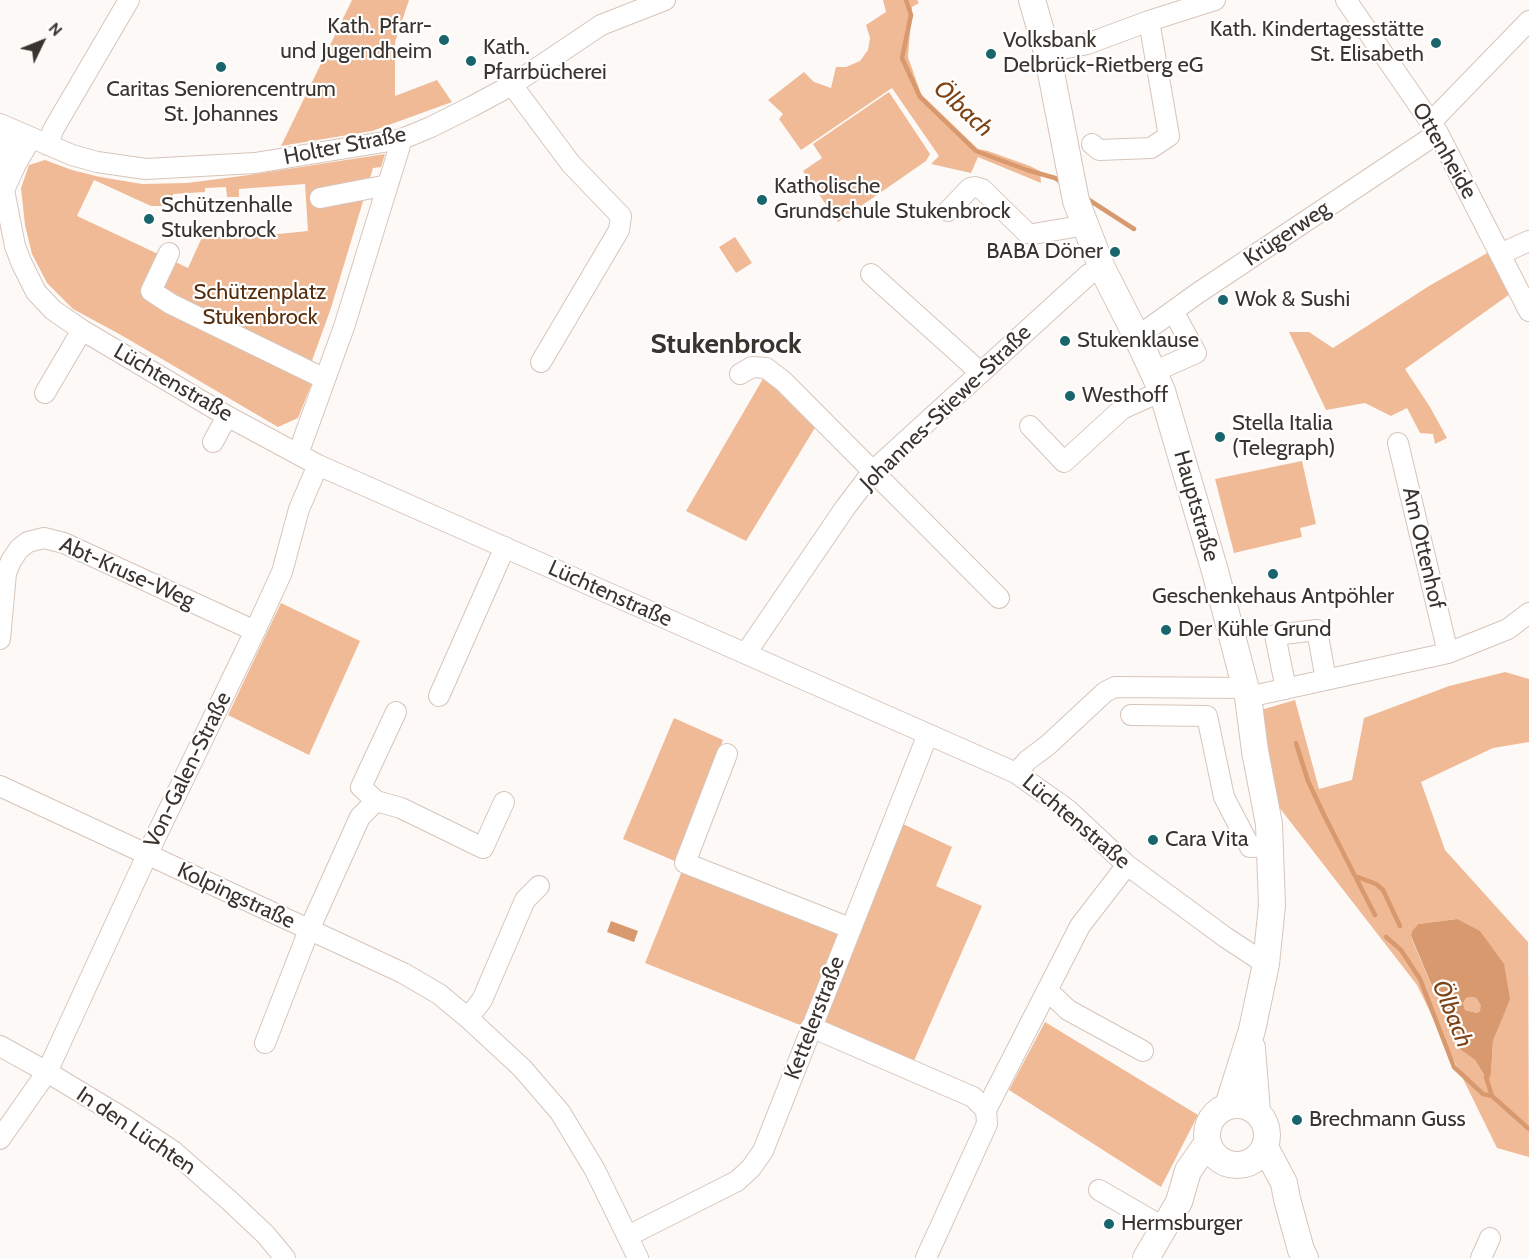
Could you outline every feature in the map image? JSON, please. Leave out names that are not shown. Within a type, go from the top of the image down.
[{"type":"main road","name":"Hauptstraße","points":[[1032,0],[1047,52],[1074,191],[1102,268],[1158,381],[1215,571],[1247,693],[1269,824],[1272,905],[1266,964],[1252,1030],[1227,1106]]},
{"type":"main road","name":"Hauptstraße","points":[[1252,1030],[1257,1112]]},
{"type":"main road","points":[[1146,1258],[1179,1202],[1204,1177],[1233,1164],[1255,1160],[1265,1147],[1267,1128],[1257,1112],[1243,1105],[1227,1106],[1210,1120],[1208,1142],[1211,1151],[1218,1158],[1233,1164],[1268,1178],[1287,1198]]},
{"type":"main road","points":[[1179,1202],[1188,1171],[1208,1142]]},
{"type":"main road","points":[[1265,1147],[1284,1183],[1305,1258]]},
{"type":"street","points":[[3,195],[16,164],[53,130],[129,0]]},
{"type":"street","name":"Holter Straße","points":[[5,126],[72,155],[97,162],[146,169],[255,163],[402,138],[431,127],[512,85],[600,25],[665,0]]},
{"type":"street","points":[[1047,52],[1087,44],[1215,0]]},
{"type":"street","name":"Ottenheide","points":[[1346,0],[1435,127],[1529,311]]},
{"type":"street","points":[[1092,144],[1099,150],[1151,148],[1169,136],[1149,21]]},
{"type":"street","name":"Krügerweg","points":[[1137,337],[1435,127],[1529,21]]},
{"type":"street","points":[[512,85],[571,164],[621,216],[619,230],[541,362]]},
{"type":"street","name":"Lüchtenstraße","points":[[5,126],[1,161],[5,230],[36,292],[52,310],[82,330],[228,416],[318,465],[1016,772],[1068,810],[1127,865],[1225,938],[1266,964]]},
{"type":"street","points":[[298,454],[344,327],[402,138]]},
{"type":"street","points":[[320,198],[388,185]]},
{"type":"street","points":[[948,211],[970,188],[975,187],[982,189],[1028,233],[1086,225]]},
{"type":"street","points":[[1500,254],[1529,240]]},
{"type":"street","points":[[169,253],[151,291],[171,304],[325,379]]},
{"type":"street","name":"Johannes-Stiewe-Straße","points":[[746,653],[873,471],[1089,274],[1102,268]]},
{"type":"street","points":[[871,274],[981,373]]},
{"type":"street","points":[[1030,426],[1064,462],[1122,409],[1196,353],[1173,311]]},
{"type":"street","points":[[45,393],[82,330]]},
{"type":"street","points":[[740,374],[752,367],[766,368],[783,381],[999,598]]},
{"type":"street","points":[[213,442],[228,416]]},
{"type":"street","name":"Am Ottenhof","points":[[1398,443],[1448,653]]},
{"type":"street","name":"Von-Galen-Straße","points":[[0,1139],[47,1072],[147,855],[282,572],[299,509],[318,465]]},
{"type":"street","name":"Abt-Kruse-Weg","points":[[0,639],[8,567],[19,549],[28,542],[44,538],[64,543],[255,631]]},
{"type":"street","points":[[477,635],[509,549]]},
{"type":"street","points":[[439,696],[509,549]]},
{"type":"street","points":[[1016,772],[1105,692],[1115,687],[1210,689],[1247,693],[1286,689],[1448,653],[1508,629],[1529,613]]},
{"type":"street","points":[[1286,689],[1275,636],[1317,630],[1326,680]]},
{"type":"street","points":[[1210,689],[1207,716],[1224,797],[1250,847],[1270,846]]},
{"type":"street","points":[[396,712],[361,787],[376,801],[401,808],[483,848],[504,802]]},
{"type":"street","points":[[1131,715],[1207,716]]},
{"type":"street","name":"Kettelerstraße","points":[[628,1236],[736,1181],[751,1168],[763,1151],[928,734]]},
{"type":"street","points":[[727,754],[685,863],[850,928]]},
{"type":"street","name":"Kolpingstraße","points":[[0,786],[403,973],[439,994],[522,1068],[560,1112],[595,1170],[638,1258]]},
{"type":"street","name":"Kolpingstraße","points":[[309,930],[360,817],[376,801]]},
{"type":"street","points":[[926,1258],[987,1124],[986,1110],[1047,990],[1080,926],[1127,865]]},
{"type":"street","points":[[468,1018],[482,1000],[525,900],[539,886]]},
{"type":"street","points":[[265,1043],[309,930]]},
{"type":"street","points":[[1047,990],[1068,1010],[1143,1052]]},
{"type":"street","points":[[811,1027],[973,1096],[986,1110]]},
{"type":"street","name":"In den Lüchten","points":[[0,1046],[125,1119],[173,1151],[266,1235],[285,1258]]},
{"type":"street","points":[[1099,1190],[1163,1227]]},
{"type":"street","points":[[1481,1258],[1490,1238]]},
{"type":"green space","points":[[352,0],[409,0],[395,42],[395,96],[437,80],[452,102],[372,131],[281,146]]},
{"type":"green space","points":[[883,0],[917,0],[919,3],[912,7],[908,57],[921,94],[978,149],[1040,171],[1041,183],[978,157],[971,173],[931,164],[939,156],[892,88],[801,150],[779,119],[783,114],[768,100],[804,72],[814,82],[831,88],[836,67],[846,67],[860,61],[868,50],[870,38],[866,25],[886,12]]},
{"type":"green space","points":[[889,92],[930,154],[926,161],[838,222],[803,171],[822,158],[813,144]]},
{"type":"green space","name":"Schützenplatz Stukenbrock","points":[[385,154],[381,167],[373,168],[331,308],[305,380],[312,383],[298,418],[278,427],[73,309],[47,283],[32,254],[25,225],[21,188],[29,165],[45,160],[100,177],[142,184],[187,183]],"holes":[[[94,180],[151,206],[173,206],[173,194],[205,192],[205,188],[226,187],[227,197],[239,197],[239,189],[305,184],[308,231],[229,239],[204,233],[188,268],[77,216]]]},
{"type":"green space","points":[[735,237],[752,263],[736,273],[719,247]]},
{"type":"green space","points":[[1489,252],[1510,294],[1405,369],[1447,438],[1435,444],[1433,434],[1420,433],[1407,408],[1391,416],[1365,403],[1326,410],[1289,332],[1309,332],[1333,348],[1429,286]]},
{"type":"green space","points":[[764,377],[816,426],[746,541],[686,511]]},
{"type":"green space","points":[[1302,461],[1316,524],[1300,528],[1302,537],[1234,553],[1215,479]]},
{"type":"green space","points":[[281,603],[360,641],[309,755],[228,715]]},
{"type":"green space","points":[[1505,672],[1529,679],[1529,742],[1493,748],[1421,782],[1445,850],[1528,942],[1529,1157],[1497,1148],[1417,985],[1275,802],[1254,712],[1295,700],[1319,789],[1352,780],[1364,718],[1449,686]],"holes":[[[1457,919],[1499,1024],[1493,1041],[1491,1074],[1487,1081],[1475,1060],[1458,1048],[1411,937],[1412,931],[1418,924]]]},
{"type":"green space","points":[[674,718],[723,740],[677,862],[623,839]]},
{"type":"green space","points":[[903,824],[952,847],[936,886],[982,906],[913,1063],[823,1023]]},
{"type":"green space","points":[[682,871],[842,933],[805,1027],[645,963]]},
{"type":"green space","points":[[1466,998],[1476,998],[1481,1011],[1477,1013],[1465,1010],[1463,1003]]},
{"type":"green space","points":[[1045,1022],[1198,1115],[1161,1187],[1009,1090]]},
{"type":"water","points":[[1457,919],[1480,931],[1504,964],[1510,999],[1493,1041],[1491,1074],[1488,1082],[1475,1060],[1458,1048],[1411,936],[1418,924]],"holes":[[[1466,998],[1476,998],[1481,1006],[1480,1011],[1477,1013],[1465,1010],[1463,1003]]]},
{"type":"water","points":[[611,921],[638,931],[634,942],[607,932]]},
{"type":"waterway","name":"Ölbach","points":[[906,0],[911,15],[902,58],[920,97],[976,151],[1055,178],[1063,183]]},
{"type":"waterway","name":"Ölbach","points":[[1086,198],[1134,229]]},
{"type":"waterway","name":"Ölbach","points":[[1296,743],[1308,781],[1355,876],[1376,884],[1383,890],[1400,926]]},
{"type":"waterway","name":"Ölbach","points":[[1355,876],[1375,915]]},
{"type":"waterway","name":"Ölbach","points":[[1386,937],[1401,950],[1420,979],[1454,1067],[1483,1094],[1492,1096]]},
{"type":"waterway","name":"Ölbach","points":[[1486,1077],[1492,1096],[1529,1129]]},
{"type":"place","name":"Kath. Pfarr- und Jugendheim","points":[[444,40]]},
{"type":"place","name":"Kath. Kindertagesstätte St. Elisabeth","points":[[1436,43]]},
{"type":"place","name":"Volksbank Delbrück-Rietberg eG","points":[[991,54]]},
{"type":"place","name":"Kath. Pfarrbücherei","points":[[471,61]]},
{"type":"place","name":"Caritas Seniorencentrum St. Johannes","points":[[221,67]]},
{"type":"place","name":"Katholische Grundschule Stukenbrock","points":[[762,200]]},
{"type":"place","name":"Schützenhalle Stukenbrock","points":[[149,219]]},
{"type":"place","name":"BABA Döner","points":[[1115,252]]},
{"type":"place","name":"Wok & Sushi","points":[[1223,300]]},
{"type":"place","name":"Stukenklause","points":[[1065,341]]},
{"type":"place","name":"Westhoff","points":[[1070,396]]},
{"type":"place","name":"Stella Italia (Telegraph)","points":[[1220,437]]},
{"type":"place","name":"Geschenkehaus Antpöhler","points":[[1273,574]]},
{"type":"place","name":"Der Kühle Grund","points":[[1166,630]]},
{"type":"place","name":"Cara Vita","points":[[1153,840]]},
{"type":"place","name":"Brechmann Guss","points":[[1297,1120]]},
{"type":"place","name":"Hermsburger","points":[[1109,1224]]},
{"type":"district","name":"Stukenbrock","points":[[726,345]]}]
